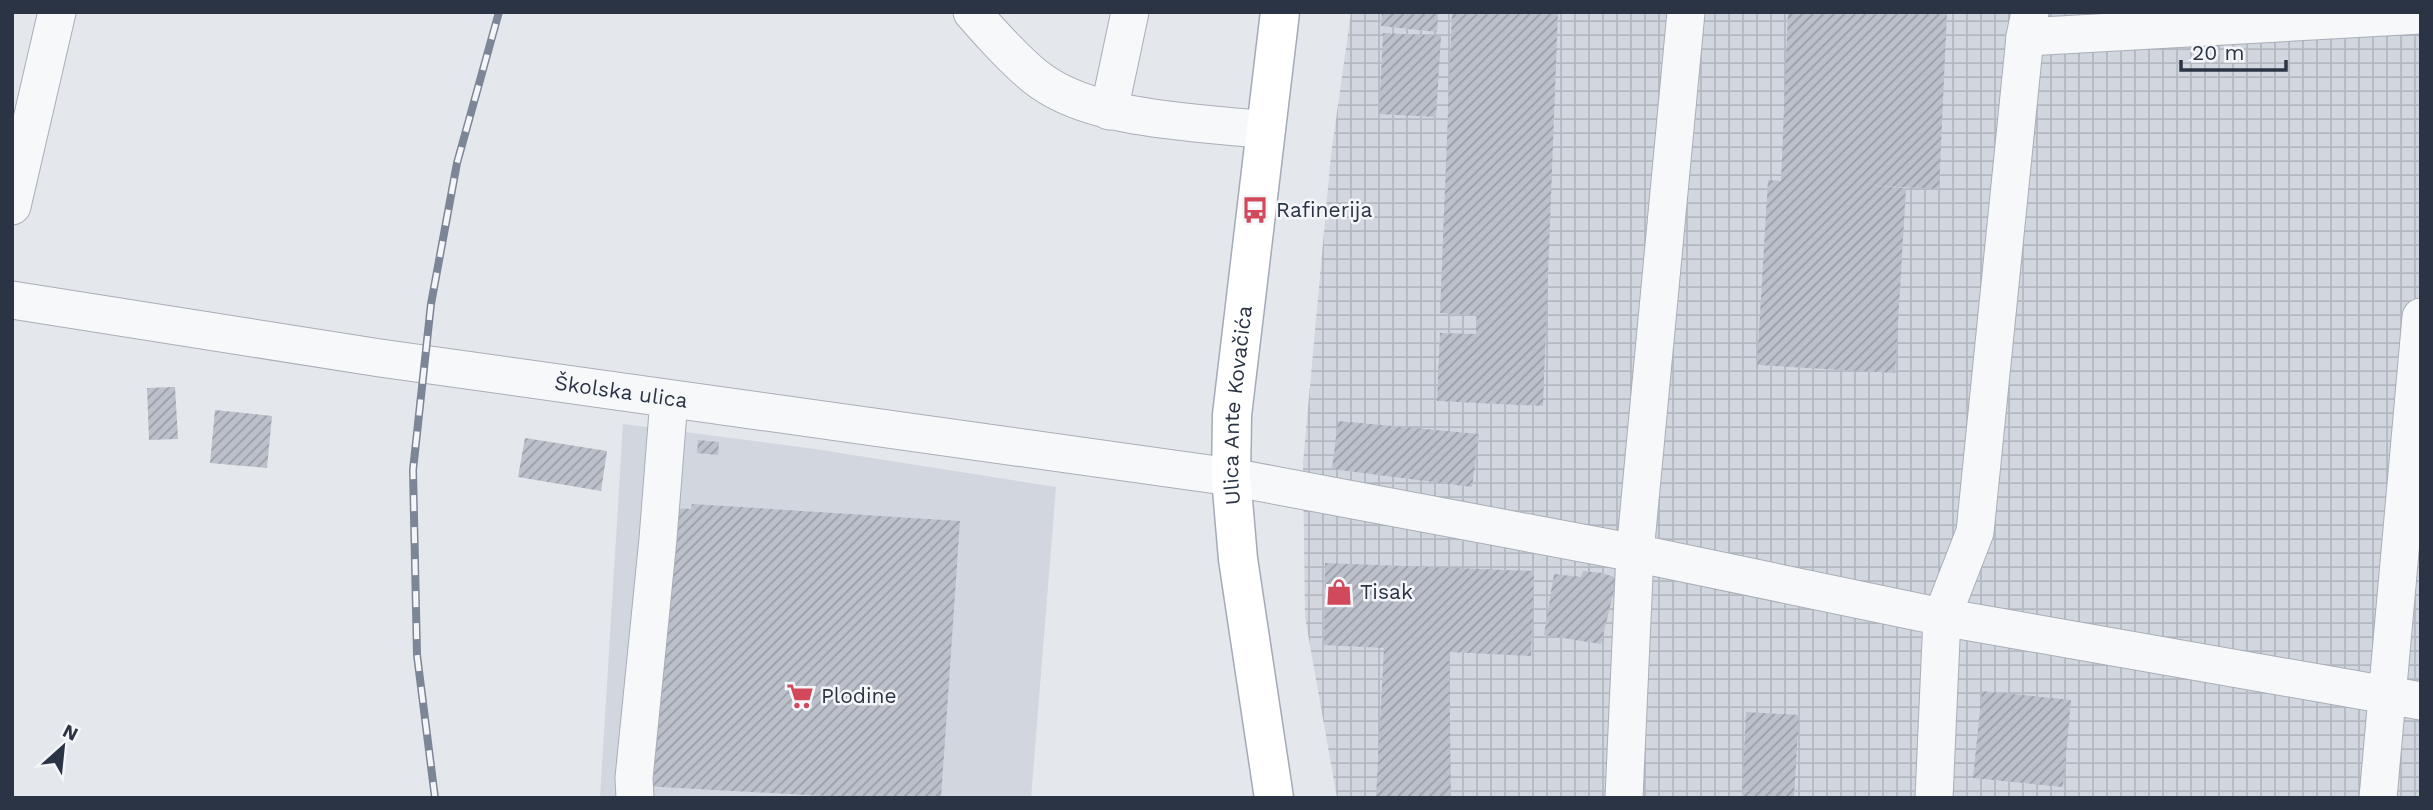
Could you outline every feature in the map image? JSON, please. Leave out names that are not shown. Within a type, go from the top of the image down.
[{"type":"main road","name":"Ulica Ante Kovačića","points":[[1274,798],[1238,559],[1231,477],[1232,415],[1280,12]]},
{"type":"street","points":[[12,206],[57,12]]},
{"type":"street","points":[[972,12],[1040,81],[1070,99],[1109,111],[1266,130]]},
{"type":"street","points":[[1109,111],[1130,12]]},
{"type":"street","points":[[1624,798],[1635,553],[1686,12]]},
{"type":"street","points":[[1934,798],[1942,617],[1975,532],[2028,24],[2421,16]]},
{"type":"street","name":"Školska ulica","points":[[12,300],[380,358],[1231,477],[1635,553],[1942,617],[2404,697]]},
{"type":"street","points":[[2378,798],[2404,697],[2421,317]]},
{"type":"street","points":[[635,798],[634,778],[669,399]]},
{"type":"shaded area","points":[[1351,12],[2421,12],[2421,798],[1337,798],[1305,617],[1303,463],[1331,155]]},
{"type":"shaded area","points":[[623,424],[815,449],[1056,487],[1031,798],[600,798]]},
{"type":"building","points":[[1382,12],[1438,12],[1437,32],[1381,26]]},
{"type":"building","points":[[1452,12],[1558,12],[1543,406],[1437,401],[1440,333],[1476,334],[1477,315],[1440,313]]},
{"type":"building","points":[[1788,12],[1947,12],[1939,189],[1860,185],[1906,188],[1895,373],[1757,365],[1768,180],[1781,181]]},
{"type":"building","points":[[1383,33],[1441,36],[1436,117],[1379,114]]},
{"type":"building","points":[[175,387],[178,439],[149,440],[147,388]]},
{"type":"building","points":[[215,410],[272,416],[267,468],[210,463]]},
{"type":"building","points":[[1338,421],[1479,434],[1472,487],[1332,469]]},
{"type":"building","points":[[525,438],[607,451],[601,491],[518,477]]},
{"type":"building","points":[[698,440],[719,442],[718,455],[697,453]]},
{"type":"building","name":"Plodine","points":[[692,504],[960,521],[941,798],[859,798],[644,786],[670,508],[691,509]]},
{"type":"building","points":[[1325,563],[1534,571],[1531,656],[1449,652],[1451,798],[1376,798],[1384,648],[1324,645]]},
{"type":"building","points":[[1583,571],[1617,578],[1601,644],[1544,635],[1554,574],[1581,577]]},
{"type":"building","points":[[1982,691],[2071,700],[2063,787],[1973,778]]},
{"type":"building","points":[[1746,712],[1799,715],[1794,798],[1742,798]]},
{"type":"railway","points":[[435,798],[417,655],[413,470],[431,304],[457,163],[499,12]]},
{"type":"place","name":"Rafinerija","points":[[1255,210]]},
{"type":"place","name":"Tisak","points":[[1339,592]]},
{"type":"place","name":"Plodine","points":[[800,696]]}]
